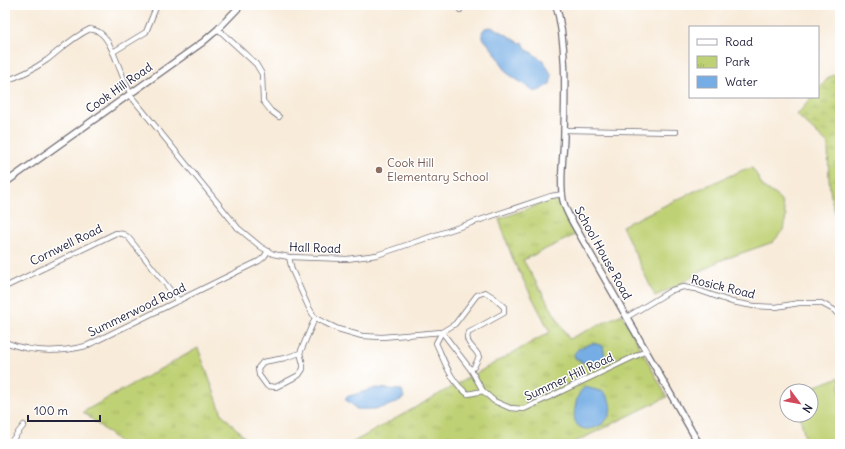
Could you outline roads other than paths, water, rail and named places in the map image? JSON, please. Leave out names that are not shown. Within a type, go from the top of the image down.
[{"type":"street","points":[[113,52],[146,32],[157,5]]},
{"type":"street","name":"Cook Hill Road","points":[[5,183],[196,48],[218,29],[241,5]]},
{"type":"street","name":"School House Road","points":[[556,5],[562,40],[564,98],[562,194],[565,207],[699,444]]},
{"type":"street","name":"Hall Road","points":[[5,81],[19,76],[42,62],[77,35],[90,29],[100,32],[108,40],[123,81],[130,94],[238,228],[268,251],[279,256],[348,259],[377,254],[550,196],[562,194]]},
{"type":"street","points":[[218,29],[256,64],[262,74],[263,101],[271,111],[279,117]]},
{"type":"street","points":[[564,130],[676,132]]},
{"type":"street","name":"Cornwell Road","points":[[5,287],[116,233],[123,234],[128,237],[179,301]]},
{"type":"street","name":"Summerwood Road","points":[[5,342],[16,346],[42,351],[59,351],[79,348],[96,342],[259,261],[268,251]]},
{"type":"street","points":[[289,257],[291,266],[314,318],[338,329],[362,336],[382,337],[442,332],[455,324],[477,295],[485,292],[493,296],[504,307],[504,313],[468,333],[466,337],[468,343],[478,353],[479,357],[471,370]]},
{"type":"street","name":"Rosick Road","points":[[627,317],[672,290],[683,287],[695,289],[732,302],[754,306],[776,307],[799,303],[821,303],[834,310],[840,317]]},
{"type":"street","points":[[300,353],[285,358],[263,362],[258,368],[259,375],[266,386],[276,387],[299,375],[303,369],[300,353],[314,318]]},
{"type":"street","points":[[442,332],[436,343],[447,368],[462,390],[468,394],[483,390]]},
{"type":"street","name":"Summer Hill Road","points":[[442,332],[471,370],[483,390],[494,401],[510,408],[524,409],[646,351]]},
{"type":"street","points":[[9,444],[24,424]]},
{"type":"water","points":[[490,27],[497,29],[520,43],[523,42],[526,49],[544,61],[552,76],[550,84],[535,92],[507,73],[496,54],[483,38],[482,32],[485,28]]},
{"type":"water","points":[[593,343],[603,346],[605,356],[603,361],[596,364],[589,364],[581,362],[575,358],[574,354],[578,349]]},
{"type":"water","points":[[585,387],[604,392],[610,404],[610,414],[605,422],[597,427],[588,429],[580,427],[575,421],[577,400],[579,394]]},
{"type":"water","points":[[376,388],[402,390],[404,398],[386,407],[369,409],[356,409],[346,400],[346,397]]},
{"type":"waterway","points":[[835,213],[840,211]]},
{"type":"place","name":"Cook Hill Elementary School","points":[[379,170]]}]
